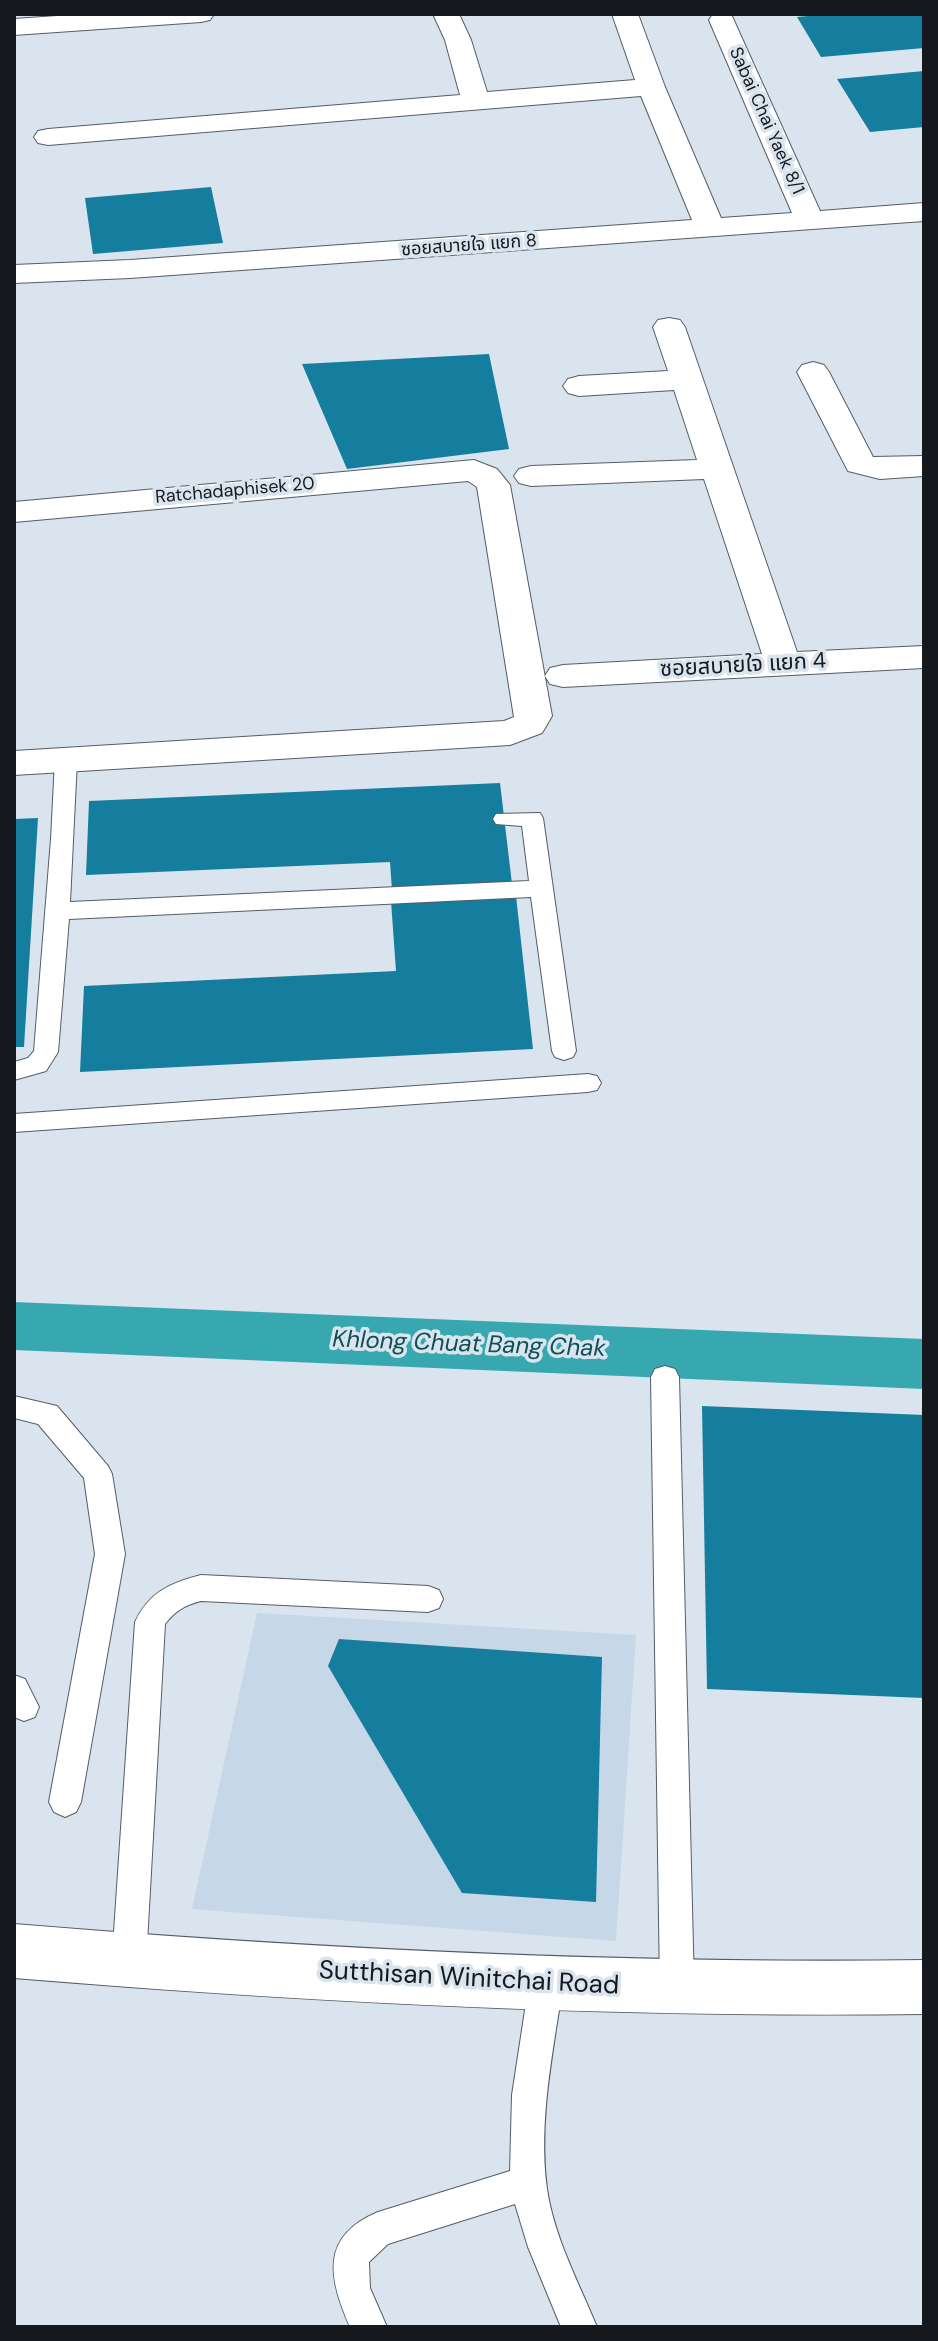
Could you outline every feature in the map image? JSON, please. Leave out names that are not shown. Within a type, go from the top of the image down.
[{"type":"street","points":[[14,27],[201,14]]},
{"type":"street","points":[[446,14],[467,67],[476,102]]},
{"type":"street","points":[[625,14],[651,87],[711,229]]},
{"type":"street","name":"Sabai Chai Yaek 8/1","points":[[722,20],[810,221]]},
{"type":"street","points":[[48,137],[651,87]]},
{"type":"street","name":"ซอยสบายใจ แยก 8","points":[[14,274],[83,273],[924,212]]},
{"type":"street","points":[[669,327],[783,663]]},
{"type":"street","points":[[813,372],[860,464],[880,469],[924,466]]},
{"type":"street","points":[[579,386],[687,380]]},
{"type":"street","points":[[531,476],[717,469]]},
{"type":"street","name":"Ratchadaphisek 20","points":[[14,512],[456,470],[474,470],[493,485],[528,678],[533,716],[529,725],[510,733],[66,760]]},
{"type":"street","name":"ซอยสบายใจ แยก 4","points":[[563,676],[924,657]]},
{"type":"street","points":[[14,763],[66,760]]},
{"type":"street","name":"Sutthisan Winitchai Road","points":[[14,1951],[129,1961],[546,1984],[677,1988],[924,1987]]},
{"type":"lane","points":[[14,1071],[37,1065],[46,1052],[58,911],[75,839],[66,760]]},
{"type":"lane","points":[[504,819],[532,818],[564,1051]]},
{"type":"lane","points":[[58,911],[542,888]]},
{"type":"lane","points":[[14,1123],[588,1083]]},
{"type":"lane","points":[[665,1377],[677,1988]]},
{"type":"lane","points":[[14,1407],[47,1414],[98,1474],[110,1554],[65,1802]]},
{"type":"lane","points":[[129,1961],[150,1622],[159,1606],[173,1594],[201,1588],[428,1599]]},
{"type":"lane","points":[[546,1984],[528,2117],[526,2164],[537,2224],[579,2327]]},
{"type":"lane","points":[[369,2327],[352,2289],[351,2254],[378,2230],[530,2182]]},
{"type":"shaded area","points":[[257,1613],[636,1635],[616,1941],[192,1909]]},
{"type":"building","points":[[924,14],[924,48],[821,57],[797,17]]},
{"type":"building","points":[[924,71],[924,127],[870,132],[837,79]]},
{"type":"building","points":[[211,187],[223,243],[93,254],[85,198]]},
{"type":"building","points":[[489,354],[509,449],[347,469],[302,364]]},
{"type":"building","points":[[500,783],[512,884],[392,890],[390,862],[86,875],[89,801]]},
{"type":"building","points":[[38,818],[24,1047],[14,1047],[14,819]]},
{"type":"building","points":[[516,896],[533,1049],[80,1072],[84,986],[396,971],[391,901]]},
{"type":"building","points":[[702,1406],[924,1415],[924,1698],[707,1689]]},
{"type":"building","points":[[339,1639],[602,1657],[596,1902],[462,1893],[328,1666]]},
{"type":"waterway","name":"Khlong Chuat Bang Chak","points":[[14,1326],[924,1364]]}]
